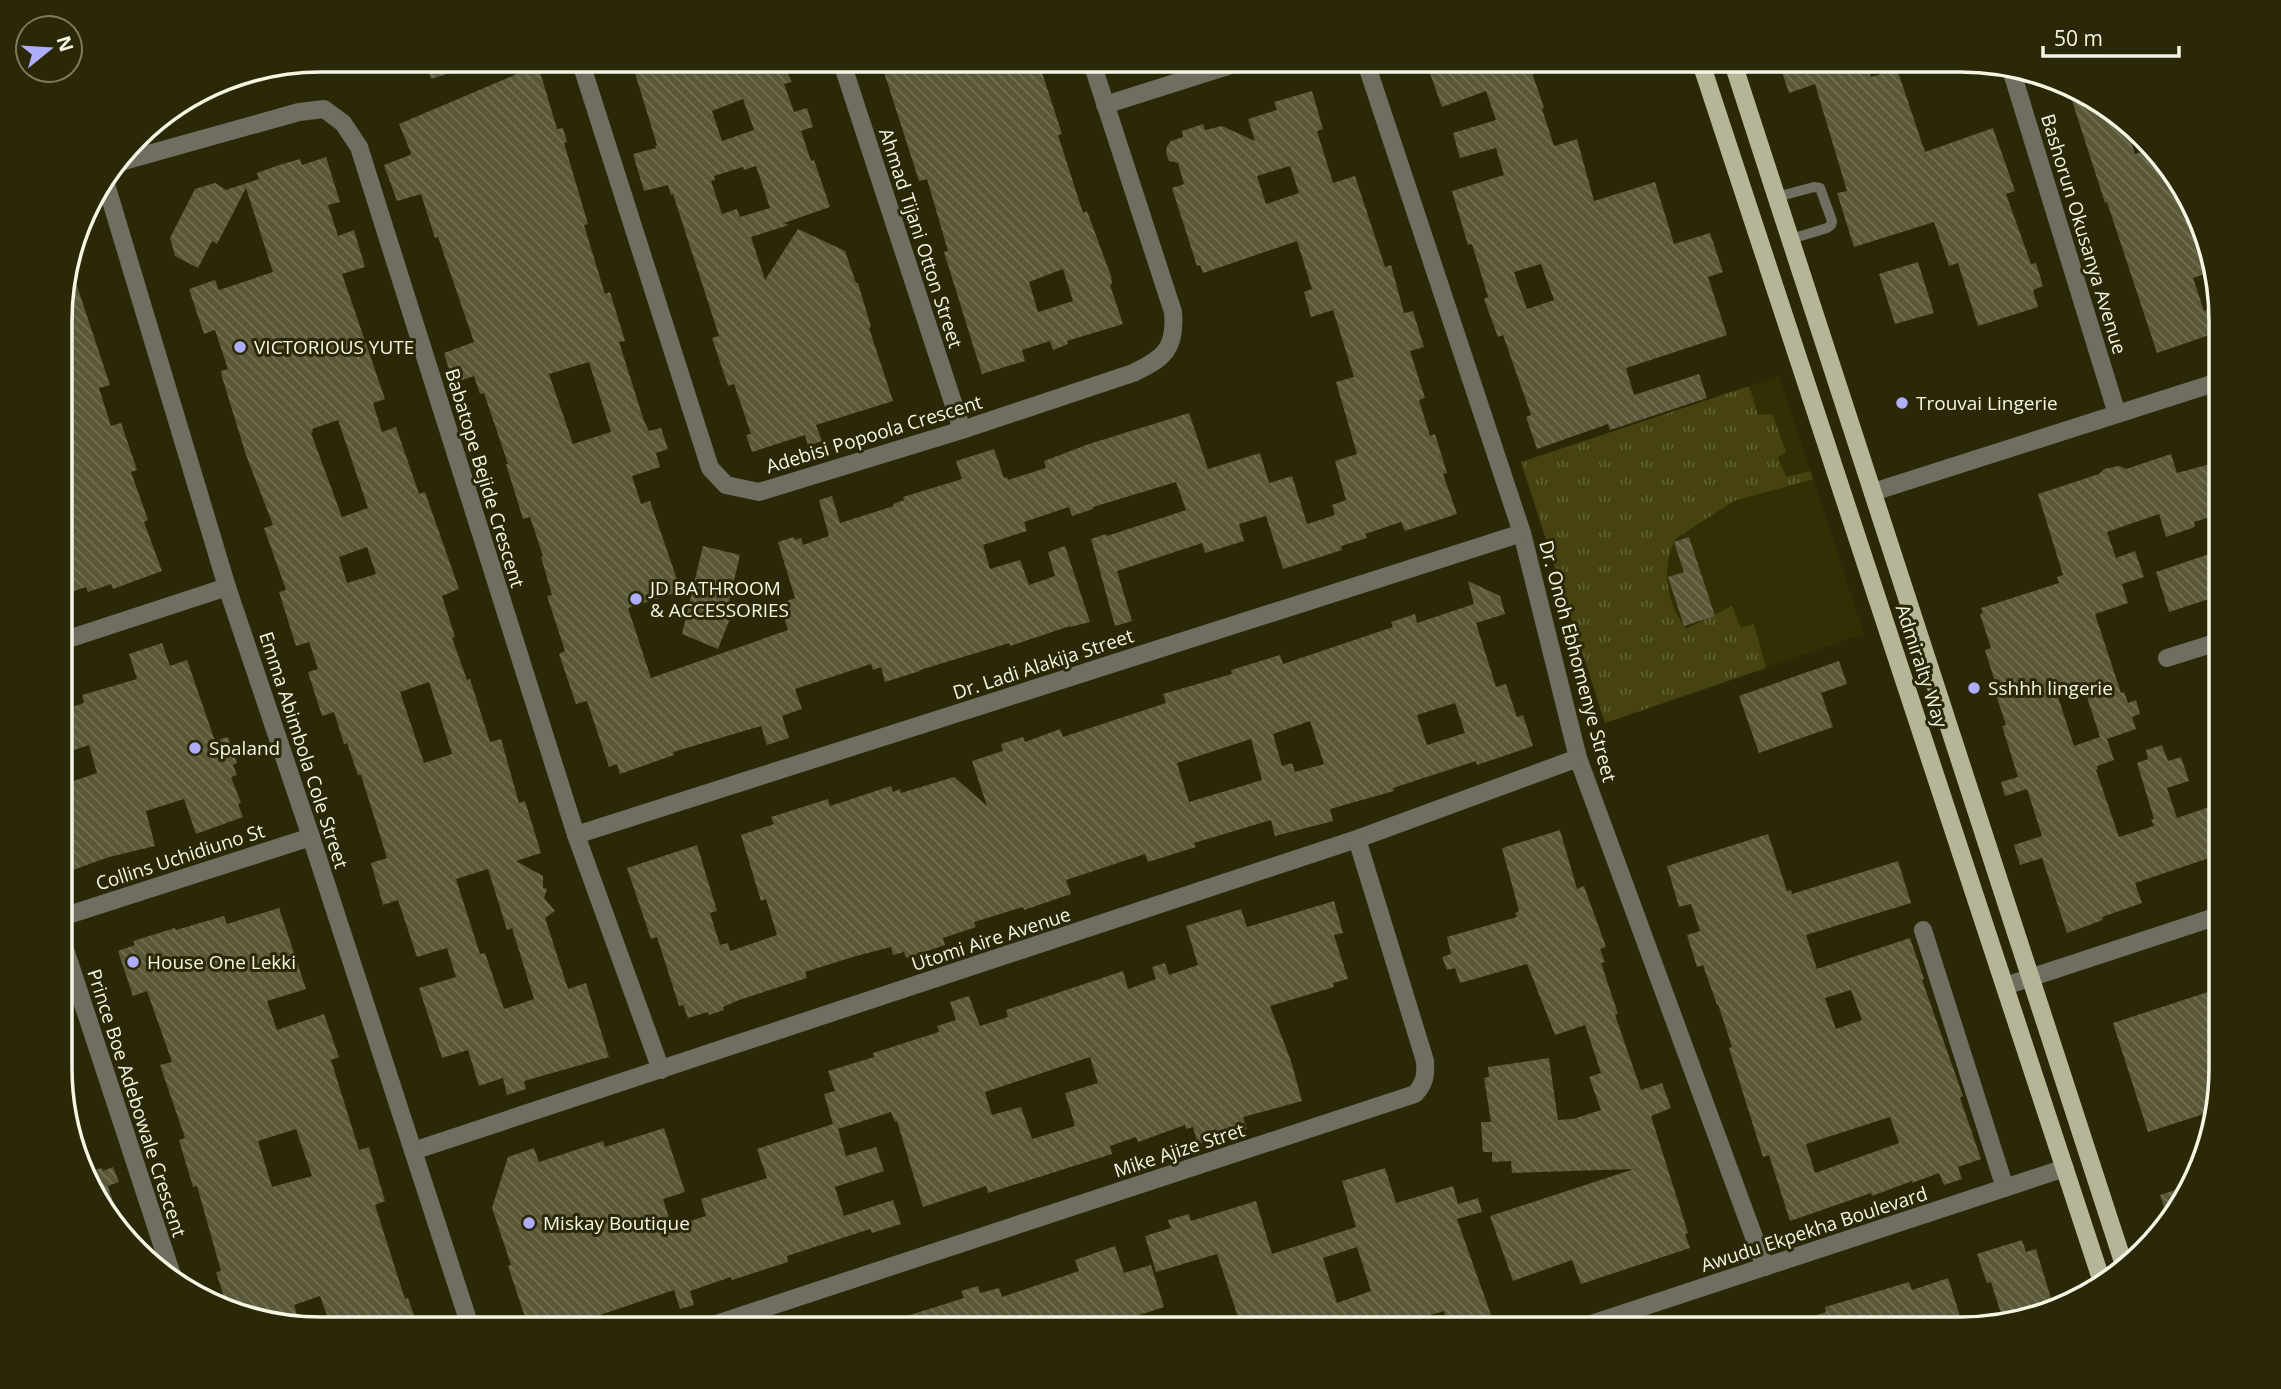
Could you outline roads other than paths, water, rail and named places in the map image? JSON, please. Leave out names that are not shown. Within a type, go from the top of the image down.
[{"type":"main road","name":"Admiralty Way","points":[[1704,72],[2100,1275]]},
{"type":"main road","name":"Admiralty Way","points":[[1736,72],[2122,1257]]},
{"type":"street","name":"Adebisi Popoola Crescent","points":[[584,72],[710,468],[726,485],[760,492],[962,430],[1133,373],[1153,363],[1166,352],[1174,333],[1173,312],[1095,72]]},
{"type":"street","name":"Ahmad Tijani Otton Street","points":[[845,72],[962,430]]},
{"type":"street","points":[[1105,105],[1209,72]]},
{"type":"street","name":"Dr. Onoh Ebhomenye Street","points":[[1369,72],[1522,533],[1578,758],[1765,1267]]},
{"type":"street","name":"Bashorun Okusanya Avenue","points":[[2014,78],[2118,414]]},
{"type":"street","name":"Babatope Bejide Crescent","points":[[133,158],[299,112],[324,109],[343,124],[359,147],[576,835],[661,1070]]},
{"type":"street","name":"Emma Abimbola Cole Street","points":[[108,191],[228,587],[467,1317]]},
{"type":"street","points":[[1873,492],[2209,385]]},
{"type":"street","name":"Dr. Ladi Alakija Street","points":[[576,835],[1522,533]]},
{"type":"street","points":[[72,638],[228,587]]},
{"type":"street","points":[[2167,659],[2209,645]]},
{"type":"street","name":"Utomi Aire Avenue","points":[[413,1151],[1357,839],[1578,758]]},
{"type":"street","name":"Collins Uchidiuno St","points":[[72,914],[311,837]]},
{"type":"street","name":"Mike Ajize Stret","points":[[737,1317],[1415,1094],[1423,1085],[1425,1061],[1357,839]]},
{"type":"street","points":[[2006,986],[2209,919]]},
{"type":"street","points":[[1923,930],[2005,1188]]},
{"type":"street","name":"Prince Boe Adebowale Crescent","points":[[72,970],[169,1266]]},
{"type":"street","name":"Awudu Ekpekha Boulevard","points":[[1613,1317],[2065,1168]]},
{"type":"lane","points":[[1777,197],[1814,187],[1820,188],[1832,220],[1827,228],[1791,239]]},
{"type":"place","name":"VICTORIOUS YUTE","points":[[240,347]]},
{"type":"place","name":"Trouvai Lingerie","points":[[1902,403]]},
{"type":"place","name":"JD BATHROOM & ACCESSORIES","points":[[636,599]]},
{"type":"place","name":"Sshhh lingerie","points":[[1974,688]]},
{"type":"place","name":"Spaland","points":[[195,748]]},
{"type":"place","name":"House One Lekki","points":[[133,962]]},
{"type":"place","name":"Miskay Boutique","points":[[529,1223]]}]
